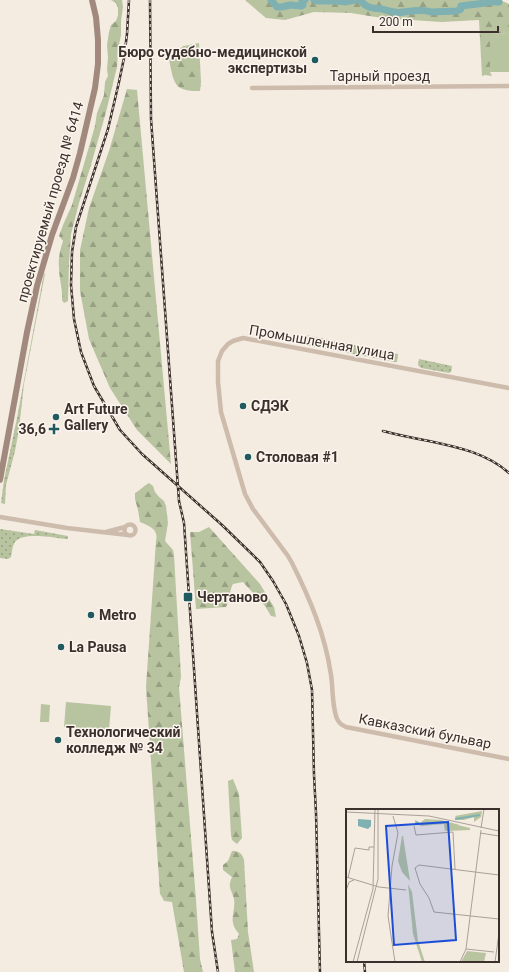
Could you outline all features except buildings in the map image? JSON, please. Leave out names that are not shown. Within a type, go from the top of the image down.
[{"type":"main road","name":"проектируемый проезд № 6414","points":[[0,480],[27,332],[37,286],[50,241],[73,178],[95,88],[98,64],[98,40],[96,17],[92,0]]},
{"type":"street","name":"Тарный проезд","points":[[252,88],[509,86]]},
{"type":"street","name":"Промышленная улица","points":[[339,722],[335,713],[330,668],[315,610],[288,556],[253,509],[245,494],[224,427],[221,412],[217,369],[220,355],[233,341],[248,338],[509,388]]},
{"type":"street","points":[[0,517],[102,533],[133,535],[135,529],[130,525],[125,528],[102,533]]},
{"type":"street","points":[[125,528],[125,533],[128,535]]},
{"type":"street","name":"Кавказский бульвар","points":[[339,722],[346,727],[509,759]]},
{"type":"green space","points":[[111,0],[122,0],[123,7],[117,67],[106,112],[71,234],[68,301],[64,303],[62,300],[59,265],[63,241],[59,236],[72,205],[95,126],[97,113],[104,95],[105,82],[108,76],[107,45],[109,32],[111,25],[116,21],[118,15],[116,3]]},
{"type":"green space","points":[[245,0],[500,0],[509,4],[509,34],[490,33],[490,72],[492,76],[482,76],[479,20],[441,22],[382,18],[351,13],[314,12],[285,20],[266,18]]},
{"type":"green space","points":[[490,33],[509,34],[509,72],[490,72]]},
{"type":"green space","points":[[199,43],[200,91],[190,91],[180,88],[172,74],[168,55],[184,46]]},
{"type":"green space","points":[[127,89],[137,90],[171,464],[137,430],[110,388],[89,339],[80,291],[80,250],[89,208],[109,151]]},
{"type":"green space","points":[[44,273],[24,384],[19,429],[6,485],[5,504],[1,503],[4,480]]},
{"type":"green space","points":[[306,335],[398,354],[397,362],[306,345]]},
{"type":"green space","points":[[419,359],[452,366],[451,372],[449,373],[421,368],[418,365]]},
{"type":"green space","points":[[149,483],[153,486],[155,492],[164,501],[166,506],[168,523],[165,541],[173,550],[174,555],[181,677],[179,687],[200,959],[203,972],[184,972],[172,902],[164,901],[160,894],[146,687],[157,537],[152,528],[140,522],[135,499],[135,493]]},
{"type":"green space","points":[[209,527],[260,584],[274,607],[276,617],[271,616],[265,606],[243,582],[233,584],[226,607],[196,609],[190,532],[199,532]]},
{"type":"green space","points":[[0,529],[34,534],[35,530],[68,536],[68,539],[40,536],[25,537],[15,542],[11,557],[8,559],[0,558]]},
{"type":"green space","points":[[66,702],[111,706],[109,730],[64,727]]},
{"type":"green space","points":[[41,704],[50,705],[49,722],[40,722]]},
{"type":"green space","points":[[233,779],[239,794],[242,838],[237,844],[232,840],[231,835],[228,781]]},
{"type":"green space","points":[[232,851],[237,851],[240,853],[244,860],[248,932],[254,972],[235,972],[231,940],[237,939],[239,934],[233,925],[234,899],[230,886],[232,877],[223,870],[223,865],[228,861]]},
{"type":"waterway","points":[[271,0],[277,7],[290,5],[301,6],[303,5],[302,1],[305,0]]},
{"type":"waterway","points":[[314,0],[345,2],[356,0]]},
{"type":"waterway","points":[[360,0],[370,8],[382,9],[397,13],[417,10],[431,12],[457,11],[461,9],[461,6],[499,2]]},
{"type":"railway","points":[[129,0],[127,34],[119,82],[108,129],[76,227],[72,252],[71,285],[74,319],[81,352],[94,386],[120,430],[142,454],[222,525],[260,562],[286,604],[299,636],[307,663],[312,690],[320,972]]},
{"type":"railway","points":[[150,0],[151,119],[179,501],[184,523],[212,932],[218,972]]},
{"type":"railway","points":[[383,431],[471,452],[491,460],[509,473]]},
{"type":"railway","points":[[364,962],[365,972]]},
{"type":"place","name":"Бюро судебно-медицинской экспертизы","points":[[315,60]]},
{"type":"place","name":"СДЭК","points":[[243,406]]},
{"type":"place","name":"Art Future Gallery","points":[[56,417]]},
{"type":"place","name":"36,6","points":[[54,429]]},
{"type":"place","name":"Столовая #1","points":[[248,457]]},
{"type":"place","name":"Чертаново","points":[[188,597]]},
{"type":"place","name":"Metro","points":[[91,615]]},
{"type":"place","name":"La Pausa","points":[[61,647]]},
{"type":"place","name":"Технологический колледж № 34","points":[[58,740]]}]
